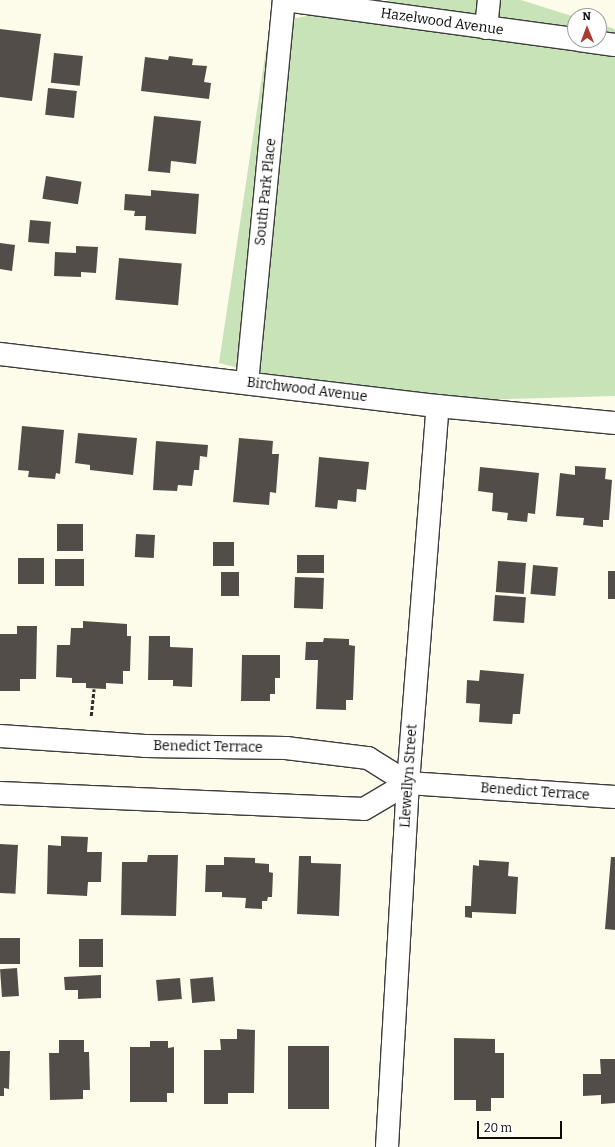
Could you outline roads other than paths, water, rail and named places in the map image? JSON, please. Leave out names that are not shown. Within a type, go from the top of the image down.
[{"type":"street","name":"Hazelwood Avenue","points":[[285,0],[567,39]]},
{"type":"street","name":"South Park Place","points":[[247,383],[285,0]]},
{"type":"street","points":[[486,28],[489,0]]},
{"type":"street","name":"Birchwood Avenue","points":[[0,354],[438,406],[615,423]]},
{"type":"street","name":"Llewellyn Street","points":[[388,1147],[408,783],[438,406]]},
{"type":"street","name":"Benedict Terrace","points":[[0,736],[145,746],[286,748],[368,758],[408,783],[615,797]]},
{"type":"street","points":[[0,793],[364,809],[408,783]]}]
